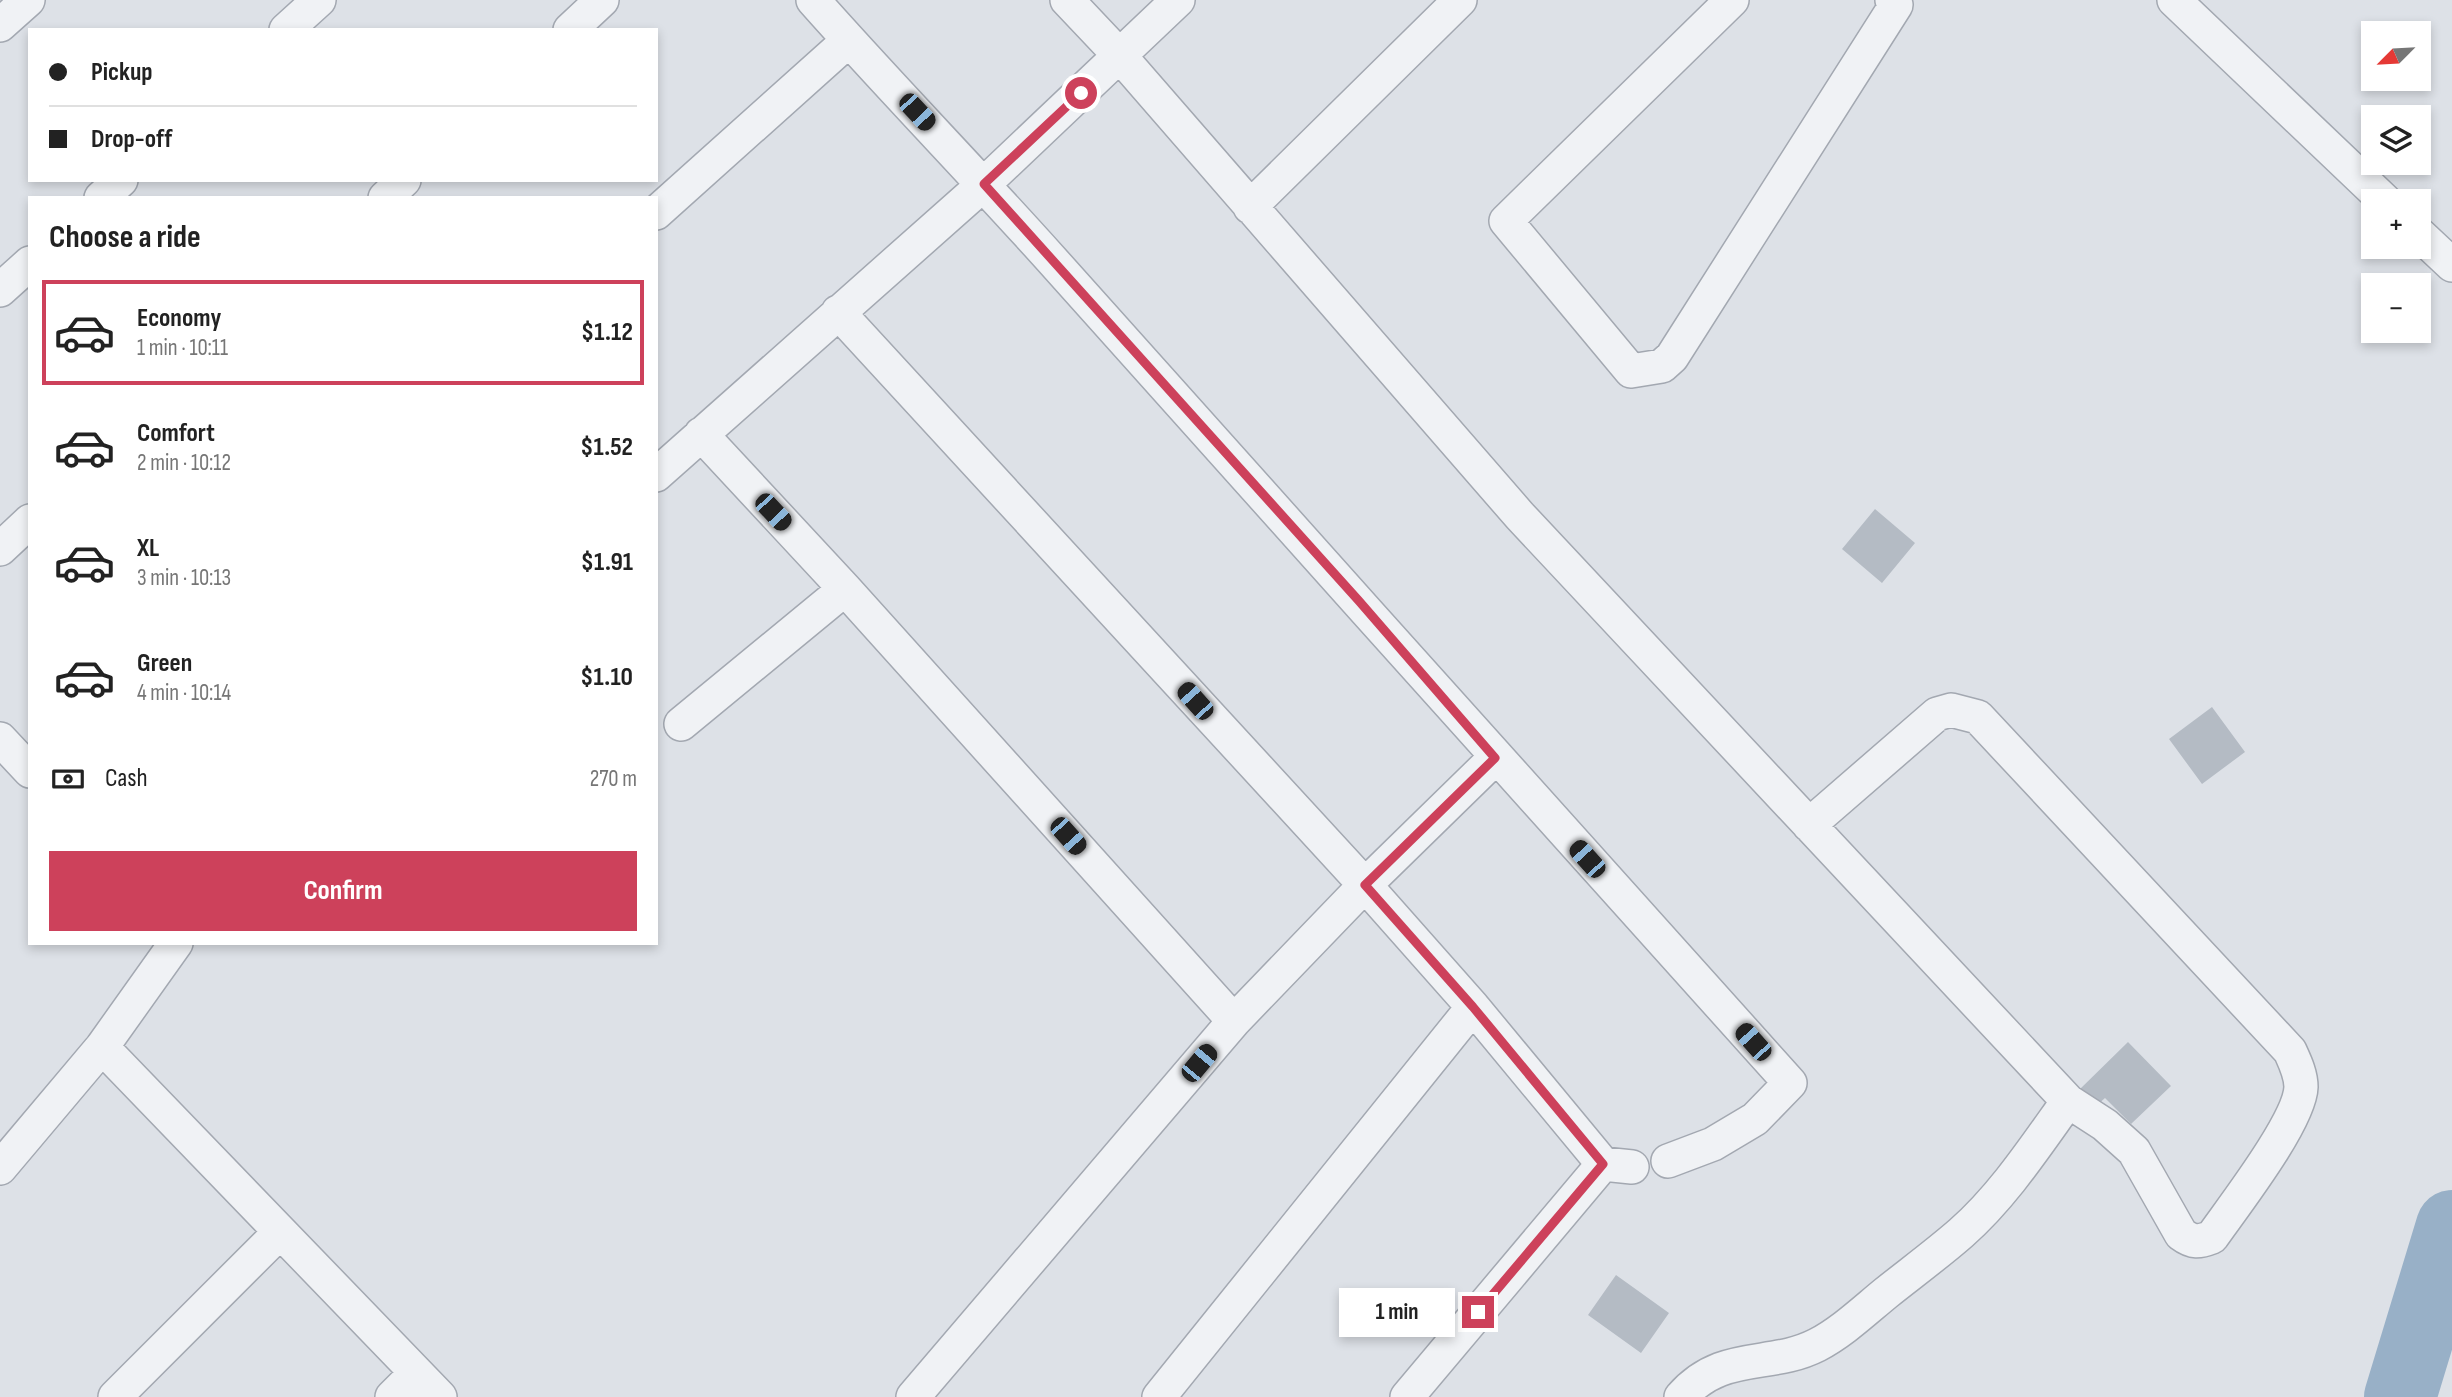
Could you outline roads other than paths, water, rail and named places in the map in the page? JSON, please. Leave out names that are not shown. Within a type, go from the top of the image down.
[{"type":"street","points":[[0,26],[28,0]]},
{"type":"street","points":[[288,28],[319,0]]},
{"type":"street","points":[[572,28],[602,0]]},
{"type":"street","points":[[813,0],[984,184],[1340,580],[1495,758],[1790,1083],[1755,1119],[1713,1144],[1668,1161]]},
{"type":"street","points":[[1068,0],[1120,56],[1520,516],[1809,825],[2068,1101],[2105,1125],[2134,1151],[2181,1234],[2190,1241],[2199,1242],[2212,1237],[2273,1150],[2298,1101],[2301,1087],[2290,1051],[1978,717],[1951,710],[1937,714],[1809,825]]},
{"type":"street","points":[[658,473],[984,184],[1178,0]]},
{"type":"street","points":[[1250,207],[1460,0]]},
{"type":"street","points":[[1732,0],[1506,221],[1631,371],[1662,366],[1672,357],[1896,5],[1892,0]]},
{"type":"street","points":[[2174,0],[2372,189]]},
{"type":"street","points":[[658,211],[849,40]]},
{"type":"street","points":[[104,196],[119,182]]},
{"type":"street","points":[[387,196],[402,182]]},
{"type":"street","points":[[2431,245],[2452,265]]},
{"type":"street","points":[[0,290],[28,265]]},
{"type":"street","points":[[838,312],[1365,885],[1617,1166],[1407,1397]]},
{"type":"street","points":[[701,434],[845,589],[1234,1021]]},
{"type":"street","points":[[0,549],[28,524]]},
{"type":"street","points":[[681,724],[845,589]]},
{"type":"street","points":[[0,739],[28,769]]},
{"type":"street","points":[[913,1397],[1234,1021],[1365,885],[1495,758]]},
{"type":"street","points":[[0,1168],[102,1047],[175,945]]},
{"type":"street","points":[[1159,1397],[1473,1007]]},
{"type":"street","points":[[102,1047],[440,1397]]},
{"type":"street","points":[[1681,1397],[1690,1387],[1732,1364],[1782,1356],[1817,1345],[1842,1328],[1962,1232],[2013,1178],[2068,1101]]},
{"type":"street","points":[[115,1397],[280,1232]]},
{"type":"street","points":[[392,1397],[416,1373]]},
{"type":"waterway","points":[[2400,1397],[2452,1226]]}]
